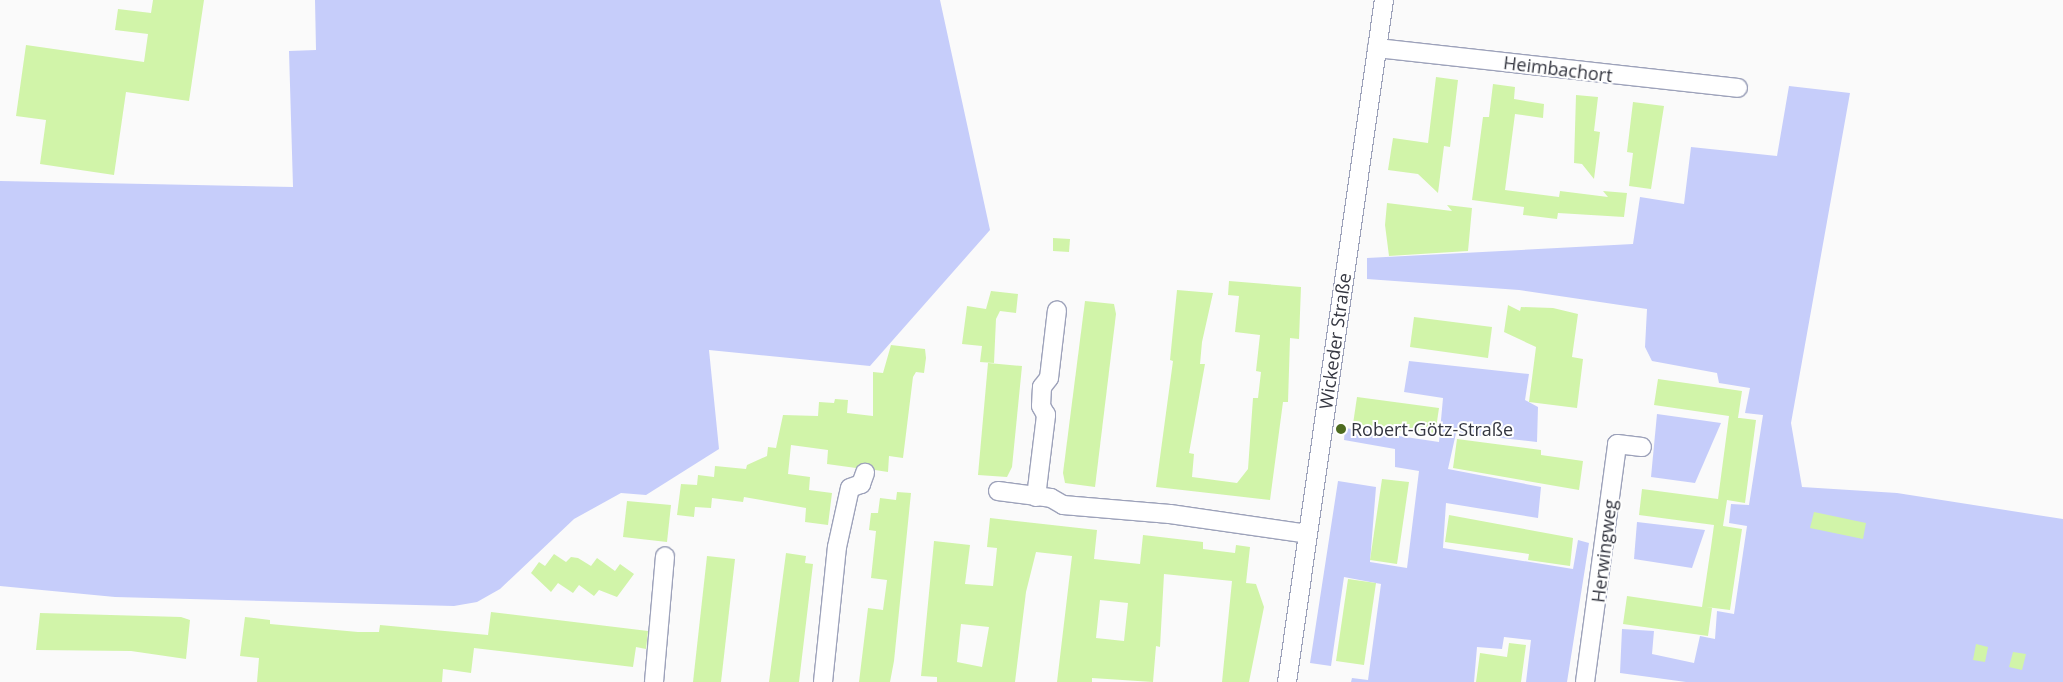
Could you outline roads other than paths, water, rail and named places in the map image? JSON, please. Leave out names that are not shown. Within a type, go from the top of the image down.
[{"type":"street","name":"Wickeder Straße","points":[[1287,682],[1384,0]]},
{"type":"street","name":"Heimbachort","points":[[1377,48],[1738,88]]},
{"type":"street","points":[[1036,497],[1046,415],[1041,406],[1042,387],[1049,378],[1057,310]]},
{"type":"street","name":"Herwingweg","points":[[1585,682],[1617,444],[1642,447]]},
{"type":"street","points":[[823,682],[837,547],[850,488],[861,484],[865,473]]},
{"type":"street","points":[[998,491],[1036,497],[1063,505],[1170,514],[1308,534]]},
{"type":"street","points":[[654,682],[665,556]]},
{"type":"place","name":"Robert-Götz-Straße","points":[[1341,429]]}]
